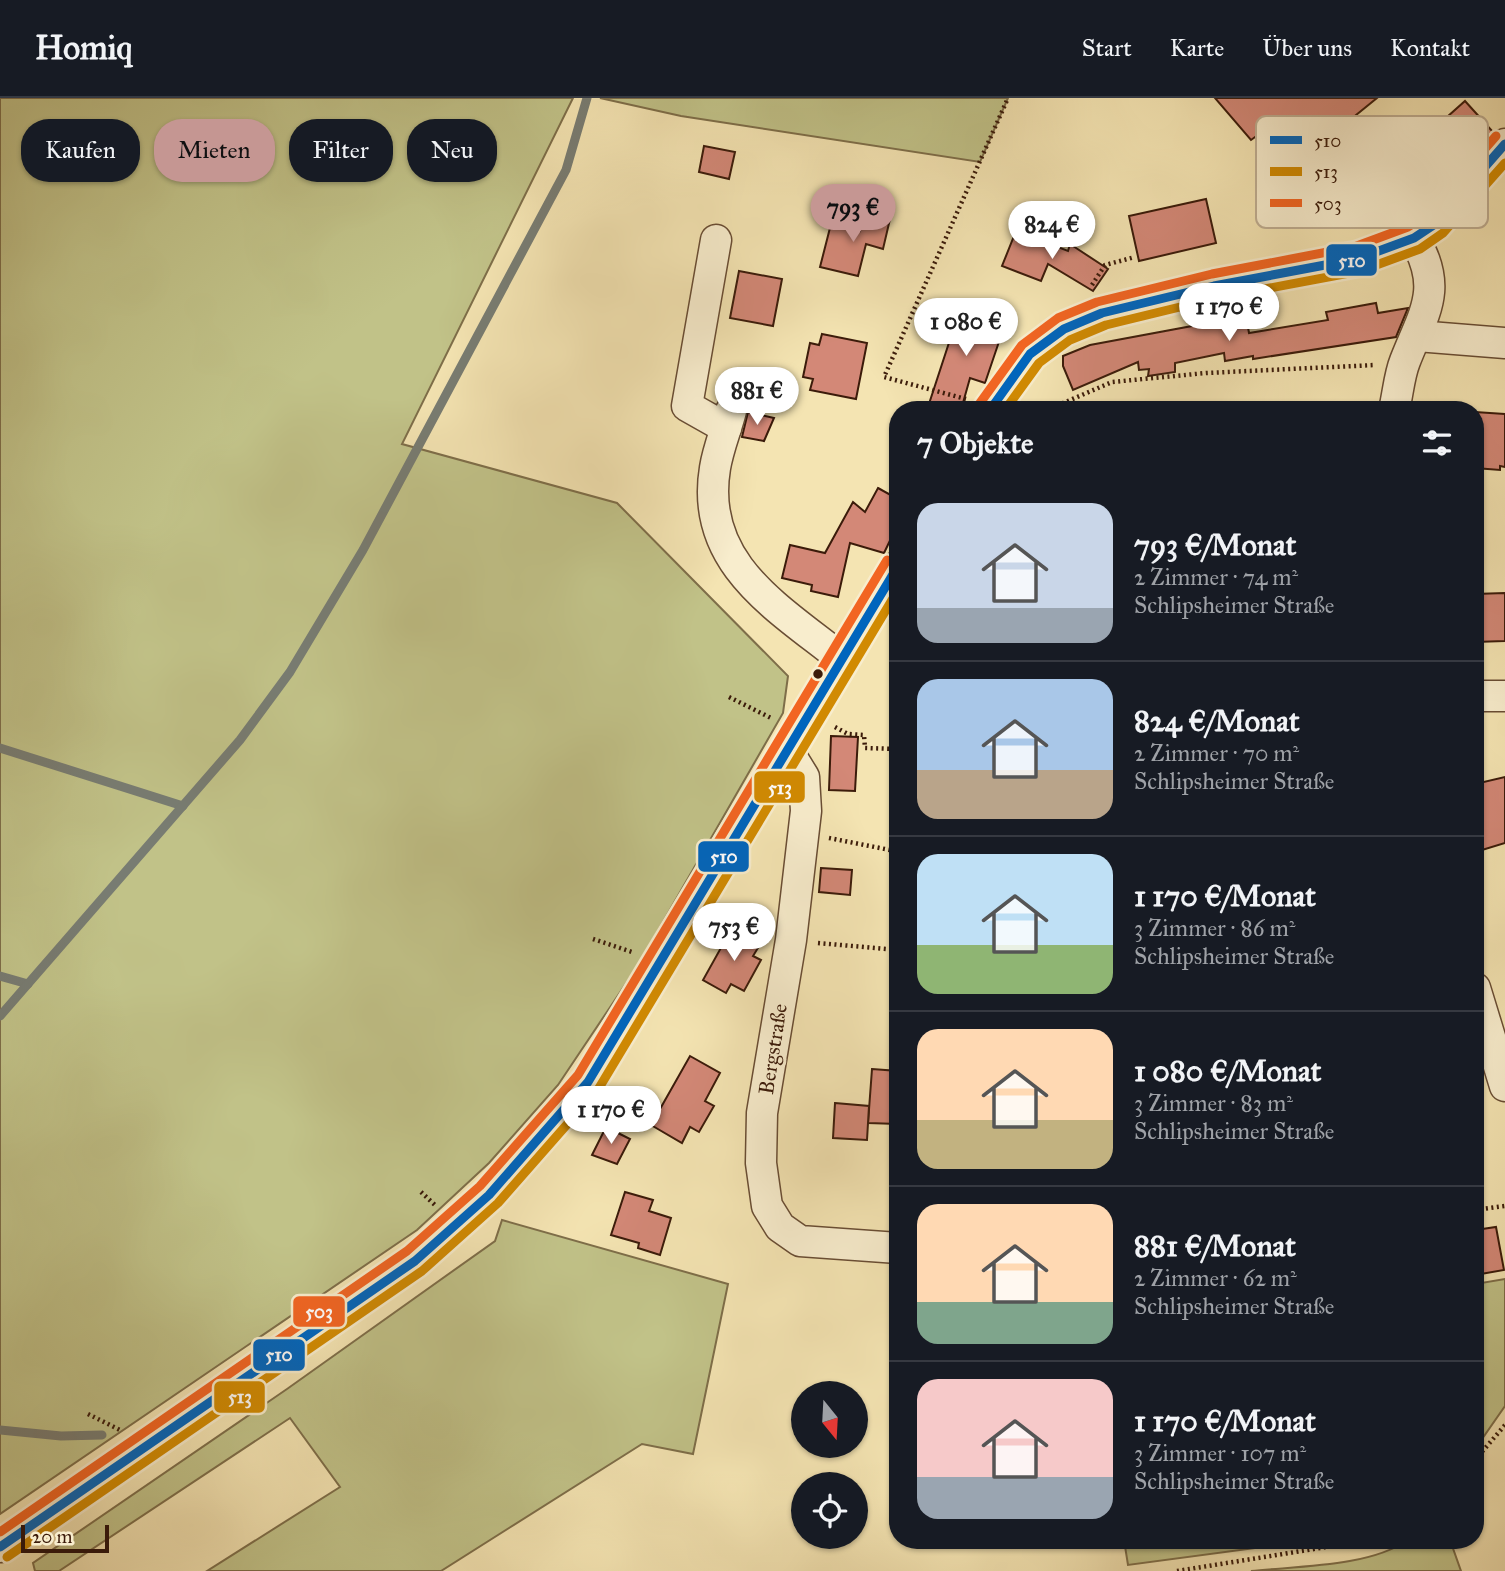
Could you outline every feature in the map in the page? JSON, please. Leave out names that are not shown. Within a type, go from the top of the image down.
[{"type":"street","points":[[1488,163],[1505,144]]},
{"type":"street","points":[[996,401],[1030,354],[1064,329],[1089,318],[1214,286],[1357,259],[1414,238],[1429,228]]},
{"type":"street","points":[[1396,401],[1404,363],[1417,336],[1429,296],[1431,275],[1414,238]]},
{"type":"street","points":[[716,240],[687,405],[729,419],[715,469],[714,496],[719,532],[731,561],[750,585],[842,659]]},
{"type":"street","points":[[1417,336],[1505,343]]},
{"type":"street","points":[[0,1547],[415,1261],[456,1227],[498,1185],[588,1082],[889,581]]},
{"type":"street","points":[[1484,696],[1505,696]]},
{"type":"street","name":"Bergstraße","points":[[793,742],[804,777],[804,833],[791,940],[762,1113],[761,1163],[767,1206],[780,1227],[800,1241],[889,1247]]},
{"type":"street","points":[[1484,1017],[1505,1086]]},
{"type":"path","points":[[967,401],[884,377],[1008,98]]},
{"type":"path","points":[[1090,289],[1105,265],[1135,257]]},
{"type":"path","points":[[1068,401],[1112,382],[1206,373],[1404,363]]},
{"type":"path","points":[[729,697],[793,742]]},
{"type":"path","points":[[848,734],[864,735],[865,748],[889,749]]},
{"type":"path","points":[[804,833],[889,850]]},
{"type":"path","points":[[593,939],[621,947],[658,966]]},
{"type":"path","points":[[791,940],[889,949]]},
{"type":"path","points":[[1484,1209],[1505,1206]]},
{"type":"path","points":[[1504,1427],[1505,1437]]},
{"type":"path","points":[[1484,1450],[1504,1427]]},
{"type":"path","points":[[1177,1571],[1314,1549]]},
{"type":"green space","points":[[0,98],[573,98],[402,444],[617,503],[788,676],[783,713],[637,967],[558,1085],[489,1163],[417,1230],[0,1514]]},
{"type":"green space","points":[[600,98],[1008,98],[980,162],[681,116]]},
{"type":"green space","points":[[502,1220],[728,1284],[693,1454],[642,1444],[441,1571],[207,1571],[340,1487],[290,1418],[59,1571],[35,1571],[33,1563],[287,1389],[495,1241]]},
{"type":"green space","points":[[1505,1279],[1505,1406],[1484,1436],[1484,1282]]},
{"type":"green space","points":[[1125,1549],[1247,1549],[1128,1565]]},
{"type":"green space","points":[[1392,1549],[1453,1549],[1461,1571],[1251,1571],[1332,1564],[1374,1556]]},
{"type":"building","points":[[1215,98],[1377,98],[1355,116],[1256,116],[1256,136],[1251,140]]},
{"type":"building","points":[[1465,101],[1479,116],[1448,116]]},
{"type":"building","points":[[704,146],[735,152],[729,179],[699,172]]},
{"type":"building","points":[[1206,199],[1216,243],[1139,261],[1129,216]]},
{"type":"building","points":[[864,212],[890,219],[883,249],[866,244],[858,276],[820,267],[831,224],[860,231]]},
{"type":"building","points":[[1016,231],[1068,251],[1070,244],[1108,269],[1093,291],[1048,264],[1041,281],[1002,266]]},
{"type":"building","points":[[739,271],[782,279],[773,326],[730,318]]},
{"type":"building","points":[[1376,303],[1378,313],[1408,308],[1396,337],[1253,359],[1253,356],[1225,361],[1224,353],[1175,363],[1175,372],[1148,376],[1149,369],[1139,370],[1138,362],[1073,390],[1063,366],[1063,356],[1090,345],[1246,316],[1249,333],[1328,320],[1326,312]]},
{"type":"building","points":[[961,306],[1006,321],[985,383],[970,378],[964,401],[930,401]]},
{"type":"building","points":[[822,334],[867,343],[856,399],[810,390],[813,379],[803,377],[810,343],[819,345]]},
{"type":"building","points":[[748,412],[774,418],[764,441],[742,437]]},
{"type":"building","points":[[1484,413],[1505,414],[1505,467],[1500,466],[1500,470],[1484,469]]},
{"type":"building","points":[[878,488],[889,494],[889,543],[884,553],[850,543],[838,597],[811,591],[812,585],[782,578],[790,545],[825,553],[853,502],[865,512]]},
{"type":"building","points":[[1505,593],[1505,641],[1484,642],[1484,594]]},
{"type":"building","points":[[831,736],[858,737],[855,791],[829,790]]},
{"type":"building","points":[[1505,777],[1505,843],[1484,849],[1484,782]]},
{"type":"building","points":[[821,868],[852,870],[850,895],[819,892]]},
{"type":"building","points":[[732,928],[761,943],[753,956],[761,960],[744,991],[731,984],[726,993],[703,980]]},
{"type":"building","points":[[690,1056],[720,1073],[705,1101],[714,1106],[699,1132],[690,1127],[682,1143],[651,1125]]},
{"type":"building","points":[[872,1069],[889,1070],[889,1124],[868,1123]]},
{"type":"building","points":[[835,1103],[869,1106],[867,1140],[833,1138]]},
{"type":"building","points":[[606,1127],[630,1139],[617,1164],[592,1155]]},
{"type":"building","points":[[625,1192],[653,1200],[649,1211],[671,1218],[660,1255],[638,1248],[639,1243],[611,1235]]},
{"type":"building","points":[[1496,1227],[1504,1270],[1484,1273],[1484,1229]]},
{"type":"waterway","points":[[0,1016],[240,740],[290,672],[363,550],[566,170],[587,98]]},
{"type":"waterway","points":[[0,748],[183,806]]},
{"type":"waterway","points":[[0,976],[28,984]]},
{"type":"waterway","points":[[0,1430],[61,1436],[102,1435]]},
{"type":"transit line","name":"503","points":[[1488,145],[1496,136]]},
{"type":"transit line","name":"510","points":[[1488,163],[1505,144]]},
{"type":"transit line","name":"513","points":[[1488,182],[1505,163]]},
{"type":"transit line","name":"503","points":[[981,401],[1022,345],[1058,318],[1097,302],[1212,274],[1354,247],[1405,228]]},
{"type":"transit line","name":"510","points":[[996,401],[1030,354],[1064,329],[1102,313],[1214,286],[1357,259],[1414,238],[1429,228]]},
{"type":"transit line","name":"513","points":[[1012,401],[1039,363],[1070,340],[1106,325],[1217,298],[1360,271],[1420,249],[1447,228]]},
{"type":"transit line","name":"503","points":[[0,1532],[407,1251],[480,1186],[578,1075],[887,560]]},
{"type":"transit line","name":"510","points":[[0,1547],[415,1261],[489,1195],[588,1082],[889,581]]},
{"type":"transit line","name":"513","points":[[7,1557],[422,1271],[498,1203],[599,1088],[889,605]]}]
